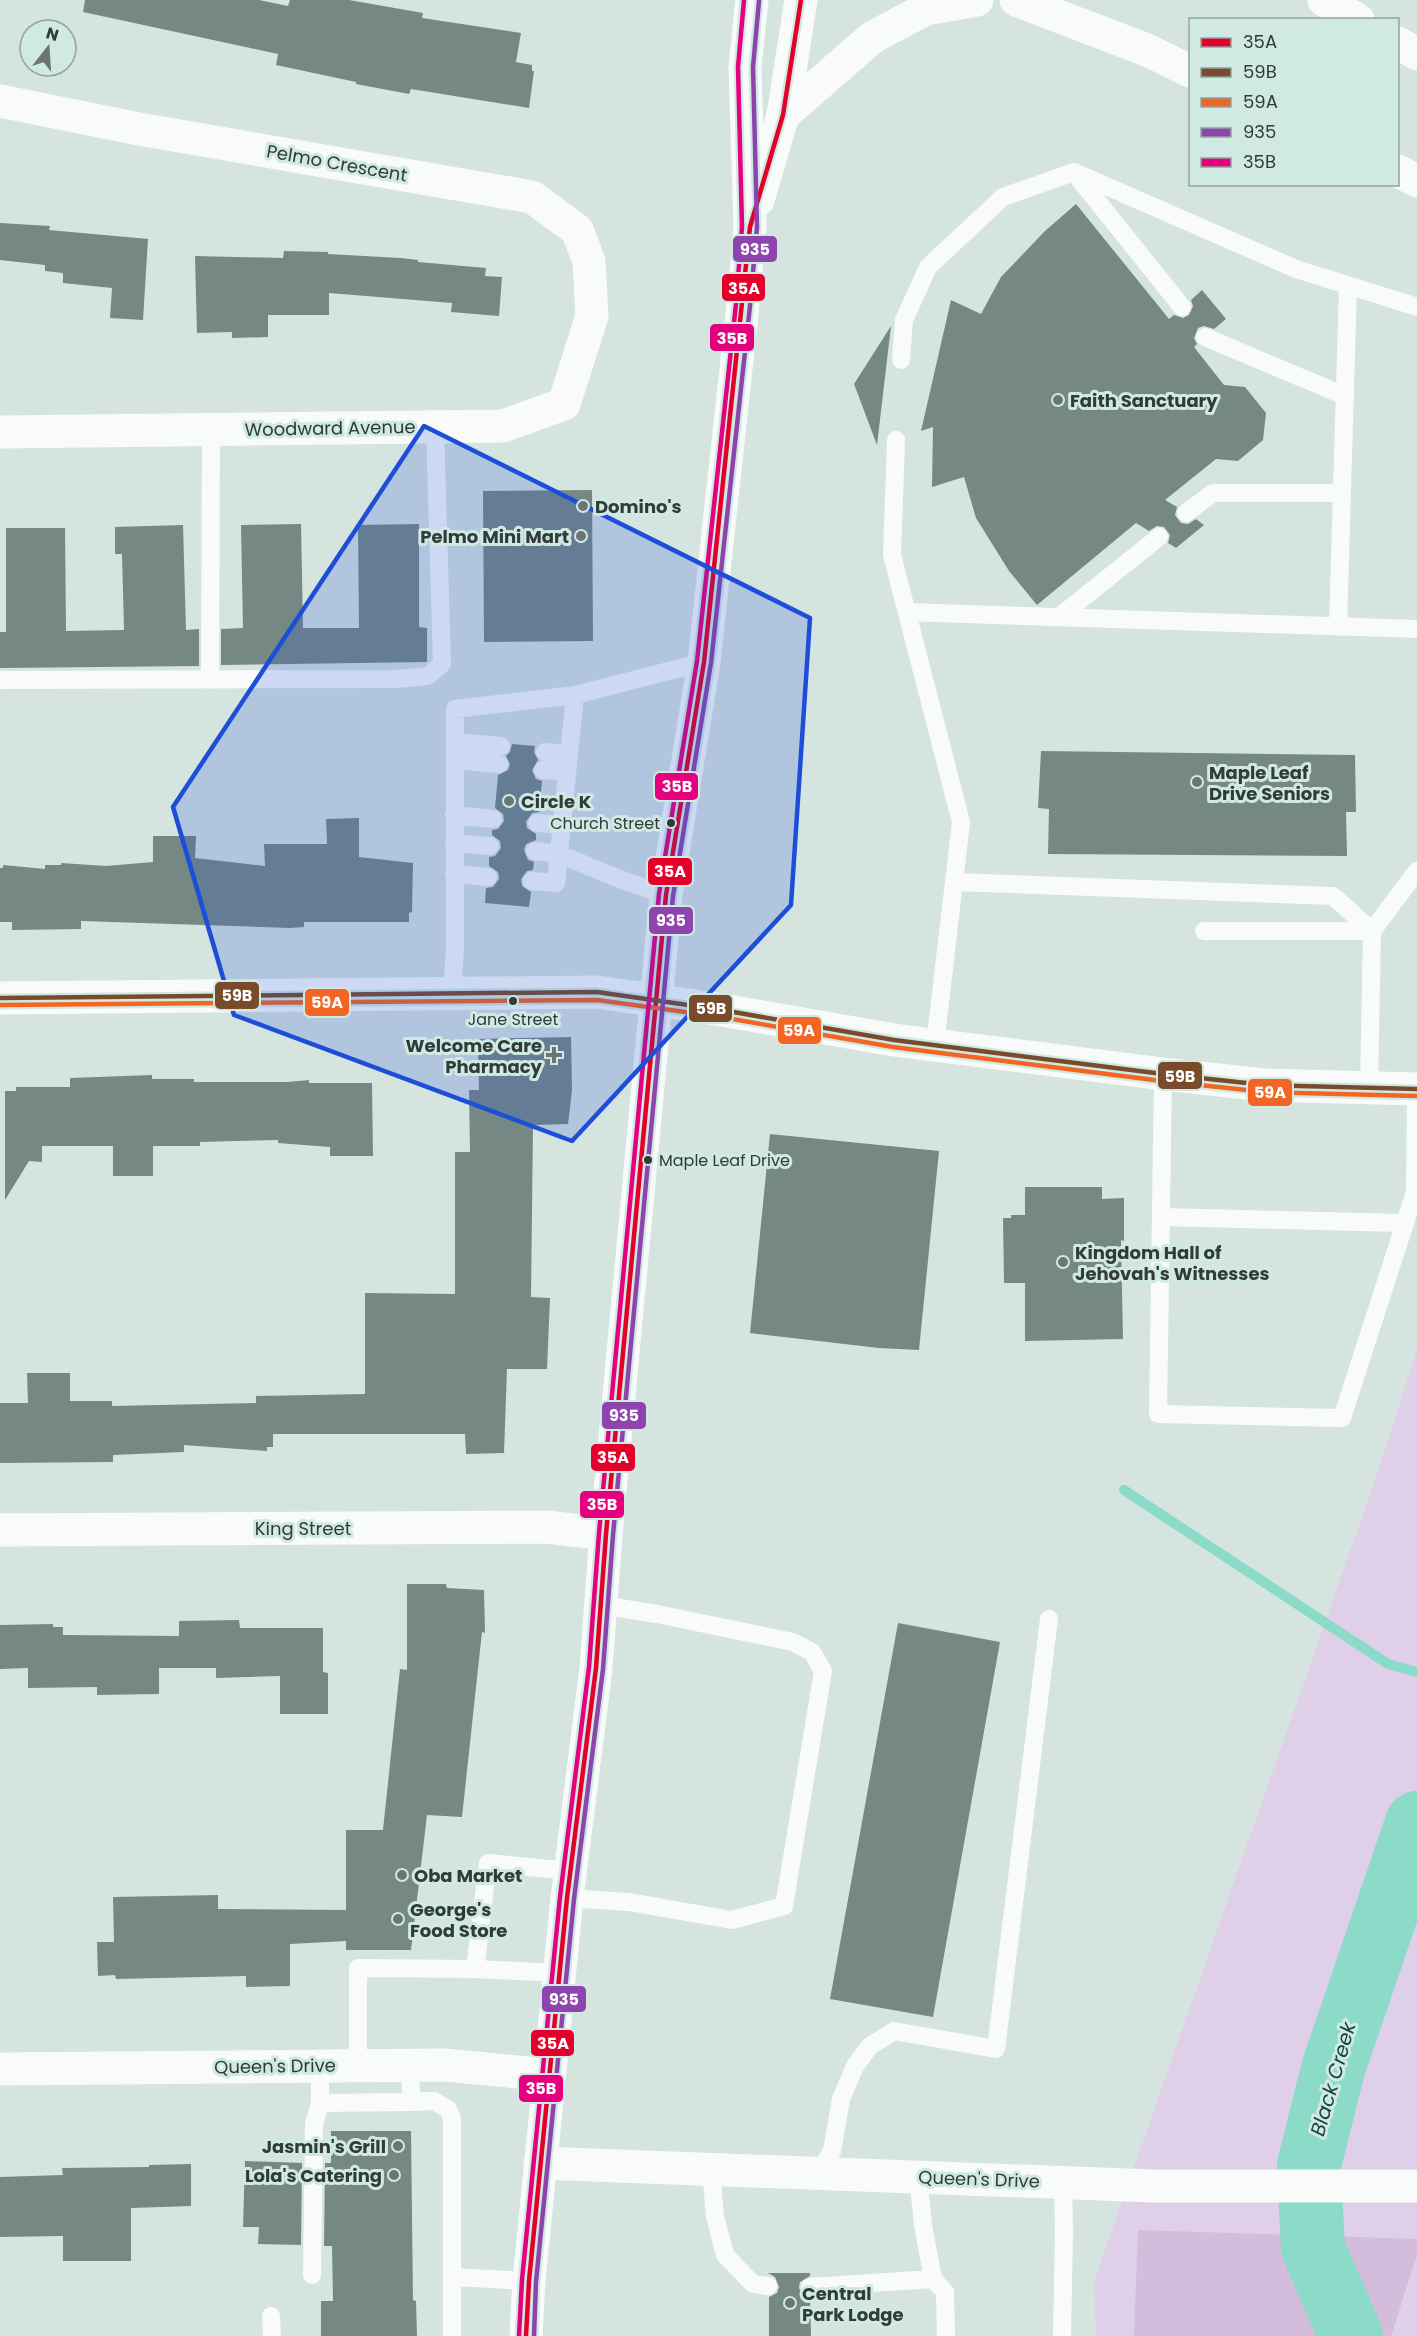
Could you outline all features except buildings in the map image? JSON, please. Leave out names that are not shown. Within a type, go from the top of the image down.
[{"type":"main road","points":[[526,2336],[529,2281],[568,1885],[596,1668],[606,1534],[666,895],[704,662],[750,227],[745,67],[752,0]]},
{"type":"main road","points":[[750,227],[783,115],[801,0]]},
{"type":"main road","points":[[783,115],[873,37],[926,9],[977,0]]},
{"type":"main road","points":[[1016,0],[1147,50],[1189,70]]},
{"type":"main road","points":[[1324,0],[1355,18]]},
{"type":"main road","points":[[1399,44],[1417,54]]},
{"type":"main road","name":"Pelmo Crescent","points":[[0,101],[139,129],[532,197],[577,230],[589,261],[591,316]]},
{"type":"main road","points":[[1399,171],[1417,180]]},
{"type":"main road","name":"Woodward Avenue","points":[[0,432],[502,426],[564,404],[591,316]]},
{"type":"main road","points":[[0,998],[597,992],[935,1044],[1163,1074],[1265,1085],[1417,1089]]},
{"type":"main road","name":"King Street","points":[[0,1530],[548,1527],[606,1534]]},
{"type":"main road","name":"Queen's Drive","points":[[0,2069],[445,2065],[549,2075]]},
{"type":"main road","name":"Queen's Drive","points":[[540,2163],[1153,2186],[1406,2186]]},
{"type":"lane","points":[[1074,172],[1182,307]]},
{"type":"lane","points":[[901,360],[904,320],[928,267],[1003,197],[1074,172],[1296,269],[1417,307]]},
{"type":"lane","points":[[1338,627],[1348,286]]},
{"type":"lane","points":[[1205,337],[1345,396]]},
{"type":"lane","points":[[0,680],[397,679],[428,676],[442,664],[435,427]]},
{"type":"lane","points":[[210,680],[211,430]]},
{"type":"lane","points":[[896,440],[892,555],[961,822],[935,1044]]},
{"type":"lane","points":[[1186,513],[1213,493],[1342,493]]},
{"type":"lane","points":[[1059,617],[1159,537]]},
{"type":"lane","points":[[907,612],[1417,629]]},
{"type":"lane","points":[[452,995],[455,945],[455,709],[575,695],[704,662]]},
{"type":"lane","points":[[532,881],[556,883],[575,695]]},
{"type":"lane","points":[[455,751],[500,755]]},
{"type":"lane","points":[[567,772],[544,761],[569,754]]},
{"type":"lane","points":[[454,815],[493,819]]},
{"type":"lane","points":[[537,823],[562,825]]},
{"type":"lane","points":[[454,843],[490,846]]},
{"type":"lane","points":[[535,851],[559,854],[666,895]]},
{"type":"lane","points":[[1369,1088],[1372,931],[1417,871]]},
{"type":"lane","points":[[454,874],[488,877]]},
{"type":"lane","points":[[954,882],[1334,896],[1372,931]]},
{"type":"lane","points":[[1204,931],[1372,931]]},
{"type":"lane","points":[[1163,1074],[1158,1414],[1342,1418],[1415,1192],[1417,1089]]},
{"type":"lane","points":[[1161,1217],[1404,1223]]},
{"type":"lane","points":[[475,1969],[488,1863],[629,1902],[732,1920],[784,1906],[823,1671],[812,1652],[793,1642],[601,1605]]},
{"type":"lane","points":[[818,2173],[832,2151],[841,2099],[855,2066],[870,2046],[894,2031],[996,2049],[1049,1619]]},
{"type":"lane","points":[[358,2065],[358,1968],[475,1969],[559,1973]]},
{"type":"lane","points":[[312,2275],[314,2124],[320,2103],[320,2065]]},
{"type":"lane","points":[[410,2065],[411,2102]]},
{"type":"lane","points":[[320,2103],[434,2101],[448,2109],[452,2118],[452,2336]]},
{"type":"lane","points":[[711,2169],[715,2216],[725,2255],[753,2284],[768,2286]]},
{"type":"lane","points":[[918,2177],[923,2225],[933,2279],[945,2292],[946,2336]]},
{"type":"lane","points":[[1062,2336],[1063,2182]]},
{"type":"lane","points":[[453,2277],[529,2281]]},
{"type":"lane","points":[[810,2287],[933,2279]]},
{"type":"lane","points":[[271,2316],[272,2336]]},
{"type":"highlighted area","points":[[424,426],[810,618],[791,905],[572,1141],[234,1015],[173,807]]},
{"type":"shaded area","points":[[1417,1350],[1417,2336],[1096,2336],[1094,2281],[1375,1480]]},
{"type":"shaded area","points":[[1138,2230],[1417,2239],[1417,2255],[1391,2336],[1134,2336]]},
{"type":"waterway","points":[[1124,1490],[1388,1664],[1417,1672]]},
{"type":"waterway","name":"Black Creek","points":[[1351,2336],[1313,2248],[1309,2165],[1333,2069],[1417,1823]]},
{"type":"transit line","name":"35B","points":[[519,2336],[522,2280],[560,1897],[589,1667],[599,1533],[659,894],[697,661],[736,304],[742,227],[738,67],[744,0]]},
{"type":"transit line","name":"35A","points":[[526,2336],[529,2281],[567,1898],[596,1668],[606,1534],[666,895],[704,662],[750,227],[783,115],[801,0]]},
{"type":"transit line","name":"935","points":[[534,2336],[536,2282],[574,1899],[603,1669],[613,1535],[673,896],[711,663],[750,306],[757,227],[753,67],[759,1]]},
{"type":"transit line","name":"59B","points":[[0,998],[597,992],[716,1009],[894,1040],[1163,1074],[1265,1085],[1417,1089]]},
{"type":"transit line","name":"59A","points":[[0,1005],[597,1000],[715,1016],[893,1047],[1162,1081],[1265,1092],[1417,1096]]},
{"type":"place","name":"Faith Sanctuary","points":[[1058,400]]},
{"type":"place","name":"Domino's","points":[[583,506]]},
{"type":"place","name":"Pelmo Mini Mart","points":[[581,536]]},
{"type":"place","name":"Maple Leaf Drive Seniors","points":[[1197,782]]},
{"type":"place","name":"Circle K","points":[[509,801]]},
{"type":"place","name":"Church Street","points":[[671,823]]},
{"type":"place","name":"Jane Street","points":[[513,1001]]},
{"type":"place","name":"Welcome Care Pharmacy","points":[[554,1055]]},
{"type":"place","name":"Maple Leaf Drive","points":[[648,1160]]},
{"type":"place","name":"Kingdom Hall of Jehovah's Witnesses","points":[[1063,1262]]},
{"type":"place","name":"Oba Market","points":[[402,1875]]},
{"type":"place","name":"George's Food Store","points":[[398,1919]]},
{"type":"place","name":"Jasmin's Grill","points":[[398,2146]]},
{"type":"place","name":"Lola's Catering","points":[[394,2175]]},
{"type":"place","name":"Central Park Lodge","points":[[790,2303]]}]
